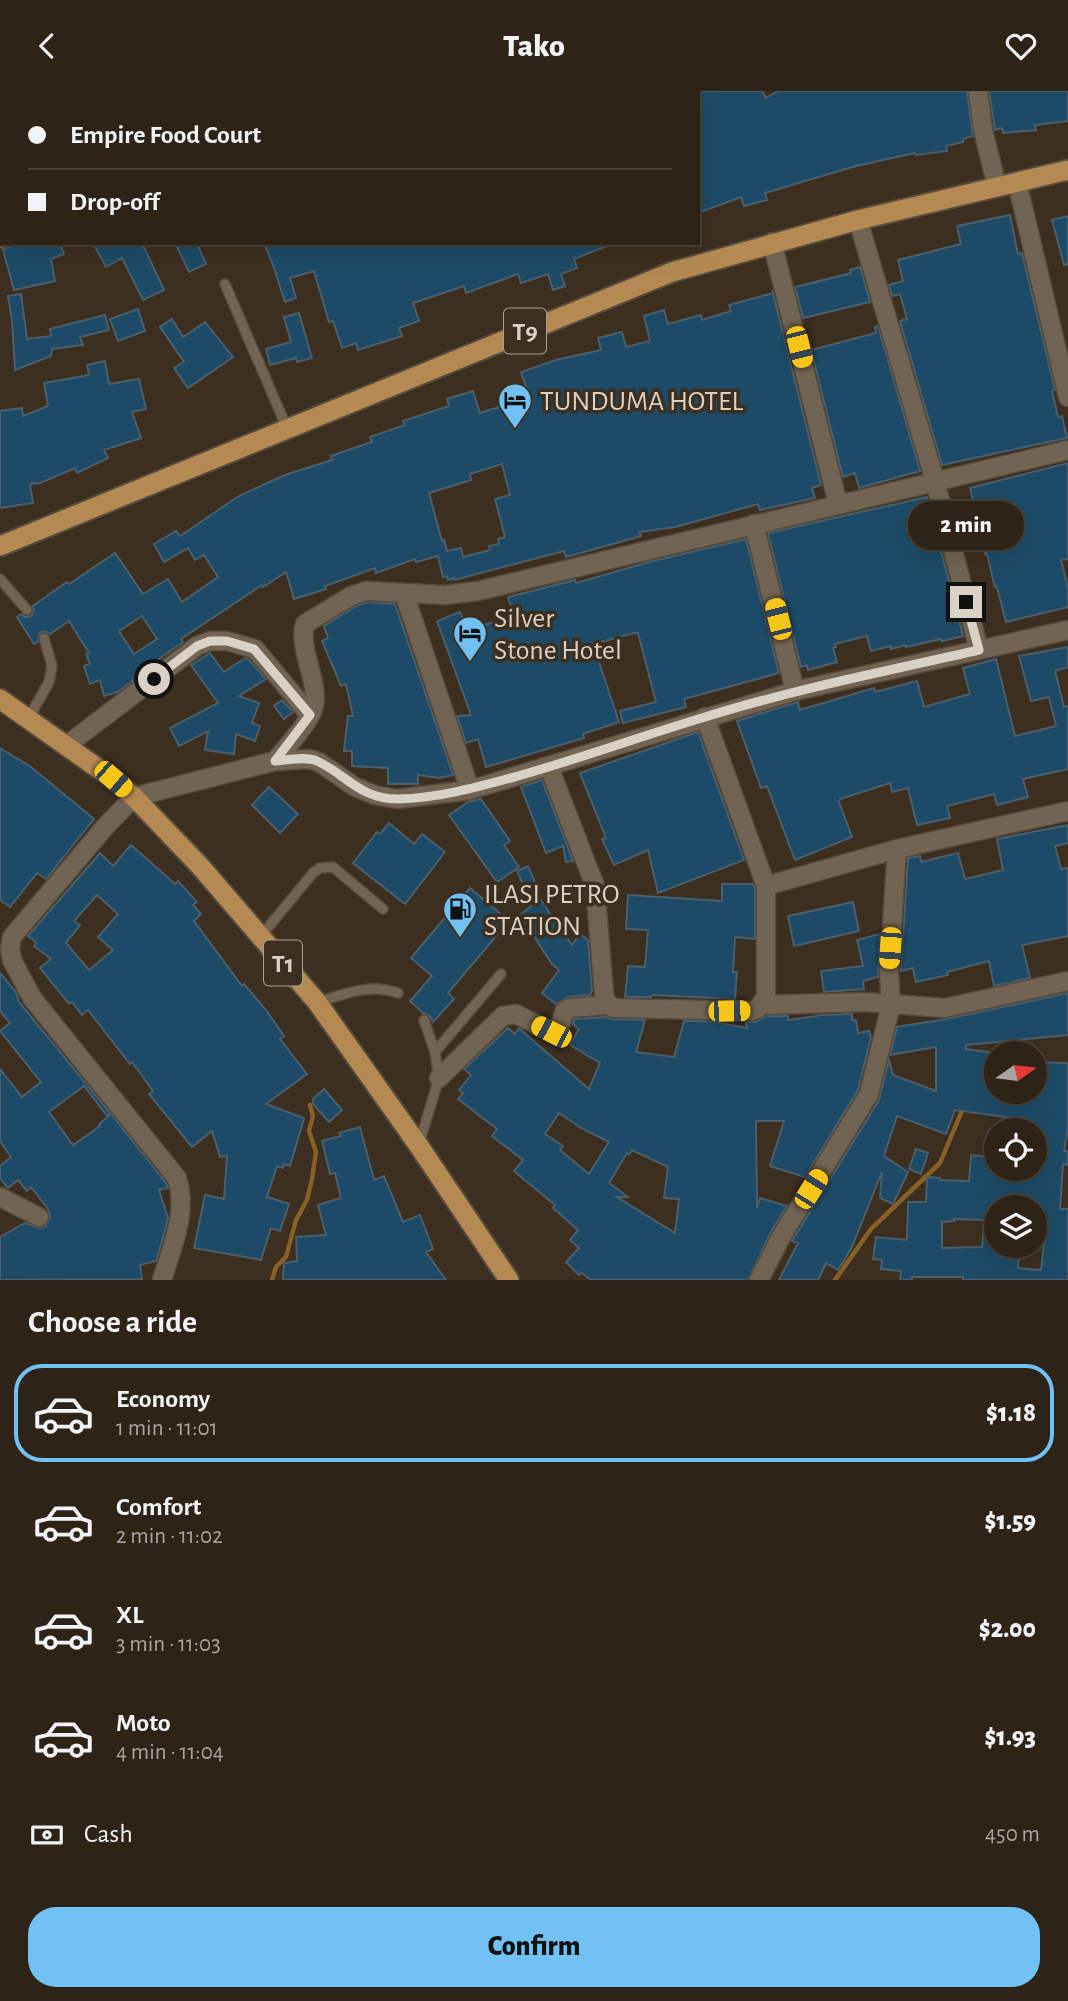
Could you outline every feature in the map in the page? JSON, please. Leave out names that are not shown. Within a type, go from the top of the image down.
[{"type":"highway","name":"T9","points":[[0,546],[672,272],[772,242],[1068,170]]},
{"type":"highway","name":"T1","points":[[0,699],[68,745],[134,797],[201,866],[317,1002],[509,1280]]},
{"type":"street","points":[[978,91],[983,129],[997,187]]},
{"type":"street","points":[[1017,182],[1068,397]]},
{"type":"street","points":[[858,220],[935,481],[979,650]]},
{"type":"street","points":[[772,242],[838,504]]},
{"type":"street","points":[[275,761],[310,715],[314,704],[302,635],[306,624],[361,592],[445,595],[478,591],[1068,450]]},
{"type":"street","points":[[754,524],[795,691]]},
{"type":"street","points":[[404,593],[470,790]]},
{"type":"street","points":[[162,1280],[181,1211],[182,1198],[177,1178],[32,998],[12,960],[6,938],[134,797],[275,761],[316,760],[355,787],[391,798],[470,790],[795,691],[1068,630]]},
{"type":"street","points":[[68,745],[197,646],[210,641],[227,641],[254,649],[310,715]]},
{"type":"street","points":[[439,1078],[503,1016],[516,1014],[551,1032],[560,1026],[565,1010],[569,1008],[608,1005],[613,1008],[752,1011],[762,1005],[766,998],[766,886],[705,717]]},
{"type":"street","points":[[549,767],[595,886],[604,993],[608,1005]]},
{"type":"street","points":[[766,886],[897,849],[1068,811]]},
{"type":"street","points":[[759,1280],[781,1237],[869,1094],[891,1005],[888,973],[897,849]]},
{"type":"street","points":[[762,1005],[865,1002],[946,1009],[1068,981]]},
{"type":"street","points":[[0,1197],[39,1217]]},
{"type":"lane","points":[[225,284],[287,428]]},
{"type":"lane","points":[[0,579],[27,610]]},
{"type":"lane","points":[[28,719],[50,681],[52,666],[44,638]]},
{"type":"lane","points":[[260,937],[313,873],[327,866],[333,867],[383,909]]},
{"type":"lane","points":[[435,1052],[501,974]]},
{"type":"lane","points":[[317,1002],[373,988],[384,988],[397,993]]},
{"type":"lane","points":[[419,1146],[439,1078],[435,1052],[424,1020]]},
{"type":"building","points":[[700,91],[762,91],[766,98],[778,91],[967,91],[973,136],[963,139],[963,142],[946,146],[947,151],[915,153],[856,166],[765,193],[767,200],[744,206],[741,197],[700,212]]},
{"type":"building","points":[[989,91],[1068,91],[1068,121],[1035,125],[1036,130],[1003,133],[1002,128],[995,130]]},
{"type":"building","points":[[1010,215],[1018,254],[1022,253],[1055,390],[1052,391],[1058,417],[1062,416],[1067,438],[942,465],[900,321],[907,319],[900,294],[892,296],[889,285],[903,281],[898,260],[961,244],[957,226]]},
{"type":"building","points":[[1068,216],[1068,264],[1064,265],[1052,220]]},
{"type":"building","points":[[12,245],[61,245],[64,254],[51,259],[55,281],[14,290],[3,250]]},
{"type":"building","points":[[94,245],[143,245],[164,290],[143,300],[122,258],[106,267]]},
{"type":"building","points":[[176,245],[198,245],[206,264],[189,272]]},
{"type":"building","points":[[265,245],[609,245],[574,259],[577,268],[561,274],[565,286],[553,290],[548,274],[521,283],[518,274],[466,293],[464,286],[413,303],[419,321],[399,328],[402,336],[358,350],[356,343],[342,348],[333,321],[329,322],[314,271],[290,278],[296,298],[285,302]]},
{"type":"building","points":[[860,267],[870,302],[803,318],[795,287],[851,273],[850,270]]},
{"type":"building","points":[[773,293],[821,485],[812,488],[815,498],[760,510],[758,504],[675,527],[639,532],[641,536],[566,557],[564,551],[454,580],[443,577],[438,556],[416,562],[415,559],[376,573],[375,568],[294,599],[286,572],[181,639],[183,642],[135,676],[136,678],[118,692],[104,696],[100,680],[90,684],[84,666],[90,664],[86,654],[89,653],[69,621],[50,634],[45,631],[39,633],[38,642],[34,644],[17,617],[21,614],[25,617],[31,616],[34,612],[33,606],[115,553],[143,594],[168,579],[182,602],[218,577],[204,555],[195,560],[188,548],[164,562],[154,544],[176,531],[180,536],[239,496],[285,475],[332,460],[331,456],[372,442],[370,437],[405,425],[403,421],[449,406],[447,399],[473,391],[480,413],[525,399],[524,394],[528,393],[521,372],[556,360],[601,350],[598,338],[622,332],[626,347],[650,341],[644,316],[664,310],[668,324],[701,315],[702,320],[731,311],[729,305]],"holes":[[[502,464],[510,495],[495,499],[505,537],[498,539],[499,544],[489,546],[490,550],[463,557],[461,548],[447,551],[429,493],[471,480],[470,474]],[[142,616],[157,639],[134,654],[119,631]]]},
{"type":"building","points":[[21,294],[27,339],[51,336],[50,329],[105,315],[109,330],[80,337],[83,345],[52,349],[51,356],[15,370],[8,296]]},
{"type":"building","points":[[138,309],[145,331],[118,341],[110,319]]},
{"type":"building","points":[[299,313],[312,358],[297,362],[296,358],[270,365],[266,349],[291,342],[284,317]]},
{"type":"building","points":[[172,319],[183,337],[205,322],[233,357],[188,388],[174,368],[184,362],[160,327]]},
{"type":"building","points":[[878,326],[920,471],[859,488],[855,473],[843,477],[811,350],[876,333],[875,327]]},
{"type":"building","points":[[105,361],[109,384],[139,379],[146,409],[132,412],[141,438],[104,450],[108,458],[77,473],[75,468],[40,483],[30,484],[33,503],[0,508],[0,411],[22,408],[23,416],[48,406],[44,383],[89,375],[87,365]]},
{"type":"building","points":[[1068,463],[1068,559],[1061,560],[1068,588],[1068,607],[1006,622],[985,554],[970,488]]},
{"type":"building","points":[[927,497],[963,636],[871,651],[867,636],[835,644],[836,647],[833,648],[837,662],[808,670],[807,665],[801,667],[768,533]]},
{"type":"building","points":[[746,539],[779,673],[684,699],[686,707],[623,723],[620,711],[656,702],[638,633],[634,633],[593,644],[619,722],[583,734],[584,738],[486,767],[478,739],[466,743],[457,716],[471,715],[437,621],[460,612],[467,630],[514,616],[508,597],[575,580],[576,583]]},
{"type":"building","points":[[368,602],[395,604],[453,775],[439,778],[418,775],[418,784],[388,784],[388,768],[352,766],[352,751],[344,751],[348,716],[353,716],[346,684],[341,686],[322,641],[328,638],[324,626],[356,606]]},
{"type":"building","points":[[1068,647],[1068,667],[1055,671],[1064,707],[1068,706],[1068,769],[1023,779],[1028,797],[997,805],[994,794],[947,806],[950,818],[917,825],[908,788],[892,792],[890,783],[840,799],[852,837],[795,860],[767,786],[761,788],[737,721],[798,702],[800,710],[874,688],[875,692],[917,681],[924,707],[970,694],[963,668],[996,659],[1015,736],[1056,726],[1049,697],[1031,701],[1019,656]]},
{"type":"building","points":[[210,653],[224,672],[245,658],[266,679],[239,696],[259,703],[252,723],[260,726],[255,741],[236,734],[234,754],[205,750],[208,731],[179,746],[170,728],[218,703],[191,665]]},
{"type":"building","points":[[282,700],[293,712],[284,719],[274,706]]},
{"type":"building","points":[[698,732],[744,860],[658,893],[648,850],[614,865],[602,839],[606,838],[580,773]]},
{"type":"building","points":[[0,748],[31,767],[94,819],[46,879],[37,873],[10,907],[0,900]]},
{"type":"building","points":[[542,780],[573,861],[566,862],[563,846],[546,853],[521,787]]},
{"type":"building","points":[[269,787],[298,814],[280,833],[252,805]]},
{"type":"building","points":[[481,799],[510,841],[504,845],[519,867],[497,882],[449,815],[468,802]]},
{"type":"building","points":[[389,823],[414,844],[422,834],[445,852],[405,904],[353,863],[377,832],[380,834]]},
{"type":"building","points":[[1068,825],[1068,843],[1055,846],[1061,869],[1068,868],[1068,936],[1022,945],[1030,978],[994,986],[989,961],[947,972],[948,975],[916,982],[913,968],[901,971],[908,858],[920,856],[921,862],[958,853],[965,879],[1003,870],[997,839]]},
{"type":"building","points":[[131,845],[175,884],[178,881],[197,902],[193,905],[201,914],[194,921],[242,986],[244,984],[266,1010],[284,1036],[280,1039],[307,1074],[266,1104],[304,1118],[290,1166],[277,1166],[267,1197],[289,1204],[280,1231],[271,1228],[261,1260],[194,1248],[205,1195],[224,1199],[227,1156],[220,1157],[212,1131],[192,1147],[149,1094],[153,1091],[132,1062],[130,1064],[88,1010],[82,1015],[72,1002],[69,1004],[40,968],[51,959],[34,946],[36,942],[28,936],[100,853],[113,866]],"holes":[[[97,895],[118,914],[98,937],[113,950],[89,970],[66,943],[80,925],[74,921]]]},
{"type":"building","points":[[528,866],[539,891],[528,896],[517,871]]},
{"type":"building","points":[[722,884],[753,884],[755,888],[755,939],[735,937],[735,999],[652,995],[625,997],[628,966],[645,967],[648,930],[626,929],[628,895],[722,901]]},
{"type":"building","name":"ILASI PETRO STATION","points":[[470,888],[509,921],[448,993],[454,999],[433,1022],[429,1015],[410,1001],[432,976],[411,958]]},
{"type":"building","points":[[540,899],[572,945],[580,934],[588,940],[592,991],[590,995],[568,997],[556,1004],[542,993],[559,970],[552,964],[520,915]]},
{"type":"building","points":[[853,902],[859,931],[794,946],[788,916]]},
{"type":"building","points":[[880,934],[878,977],[863,981],[864,989],[824,992],[821,971],[863,966],[857,940]]},
{"type":"building","points":[[0,973],[16,992],[19,1002],[110,1113],[107,1116],[84,1086],[49,1112],[73,1145],[100,1126],[111,1114],[166,1183],[168,1188],[159,1190],[168,1218],[166,1227],[156,1261],[140,1265],[142,1279],[0,1280],[0,1237],[25,1223],[39,1228],[45,1227],[50,1217],[48,1209],[31,1187],[27,1191],[18,1180],[8,1188],[0,1178],[0,1166],[11,1157],[0,1141],[0,1069],[22,1097],[41,1082],[0,1031],[10,1023],[0,1011]]},
{"type":"building","points":[[1068,993],[1068,1035],[984,1041],[984,1043],[966,1045],[966,1049],[984,1051],[984,1104],[1047,1104],[1047,1062],[1068,1063],[1068,1126],[1064,1151],[1068,1151],[1068,1159],[1067,1165],[1063,1164],[1060,1209],[1068,1209],[1068,1280],[912,1277],[912,1280],[900,1280],[901,1271],[881,1269],[882,1260],[873,1259],[876,1237],[907,1240],[908,1202],[926,1202],[927,1177],[969,1181],[971,1155],[984,1157],[984,1181],[1047,1181],[1047,1118],[1006,1118],[955,1110],[946,1134],[897,1116],[884,1156],[908,1172],[893,1204],[880,1198],[882,1172],[851,1249],[838,1270],[826,1263],[818,1280],[779,1280],[798,1243],[792,1241],[879,1100],[889,1060],[893,1075],[936,1091],[936,1047],[890,1055],[897,1027]],"holes":[[[954,1219],[984,1220],[982,1247],[942,1248],[942,1222]]]},
{"type":"building","points":[[852,1014],[858,1033],[869,1031],[871,1037],[858,1090],[805,1177],[770,1166],[784,1121],[756,1121],[757,1208],[760,1198],[787,1206],[748,1280],[591,1280],[582,1273],[579,1275],[566,1262],[579,1248],[570,1240],[578,1230],[553,1208],[555,1205],[514,1171],[523,1160],[492,1136],[497,1129],[458,1099],[463,1093],[459,1090],[471,1075],[464,1069],[508,1028],[515,1034],[519,1028],[589,1089],[600,1063],[570,1045],[579,1029],[573,1024],[574,1019],[606,1017],[645,1020],[636,1052],[674,1057],[684,1021],[708,1021],[747,1028],[746,1022],[756,1022],[766,1016],[788,1016],[788,1020]],"holes":[[[559,1113],[609,1142],[589,1174],[560,1150],[563,1146],[545,1134]],[[632,1150],[668,1167],[664,1198],[679,1199],[675,1233],[617,1197],[628,1197],[609,1183],[627,1153],[629,1155]]]},
{"type":"building","points":[[324,1089],[342,1110],[329,1122],[313,1104],[313,1099]]},
{"type":"building","points":[[360,1127],[374,1180],[384,1176],[403,1222],[420,1215],[433,1249],[426,1252],[446,1280],[283,1280],[284,1263],[297,1261],[296,1237],[326,1235],[318,1205],[341,1198],[335,1173],[330,1174],[322,1141]]},
{"type":"building","points":[[916,1149],[928,1153],[921,1174],[909,1169]]},
{"type":"waterway","points":[[272,1280],[276,1267],[286,1257],[296,1220],[307,1200],[312,1179],[316,1152],[309,1131],[313,1116],[310,1105]]},
{"type":"waterway","points":[[835,1280],[871,1229],[940,1163],[964,1106]]},
{"type":"place","name":"TUNDUMA HOTEL","points":[[515,430]]},
{"type":"place","name":"Silver Stone Hotel","points":[[470,663]]},
{"type":"place","name":"ILASI PETRO STATION","points":[[460,939]]},
{"type":"route","points":[[154,679],[197,646],[210,641],[227,641],[254,649],[310,715],[275,761],[316,760],[355,787],[375,795],[397,799],[440,795],[470,790],[549,767],[795,691],[979,650],[966,602]]}]
